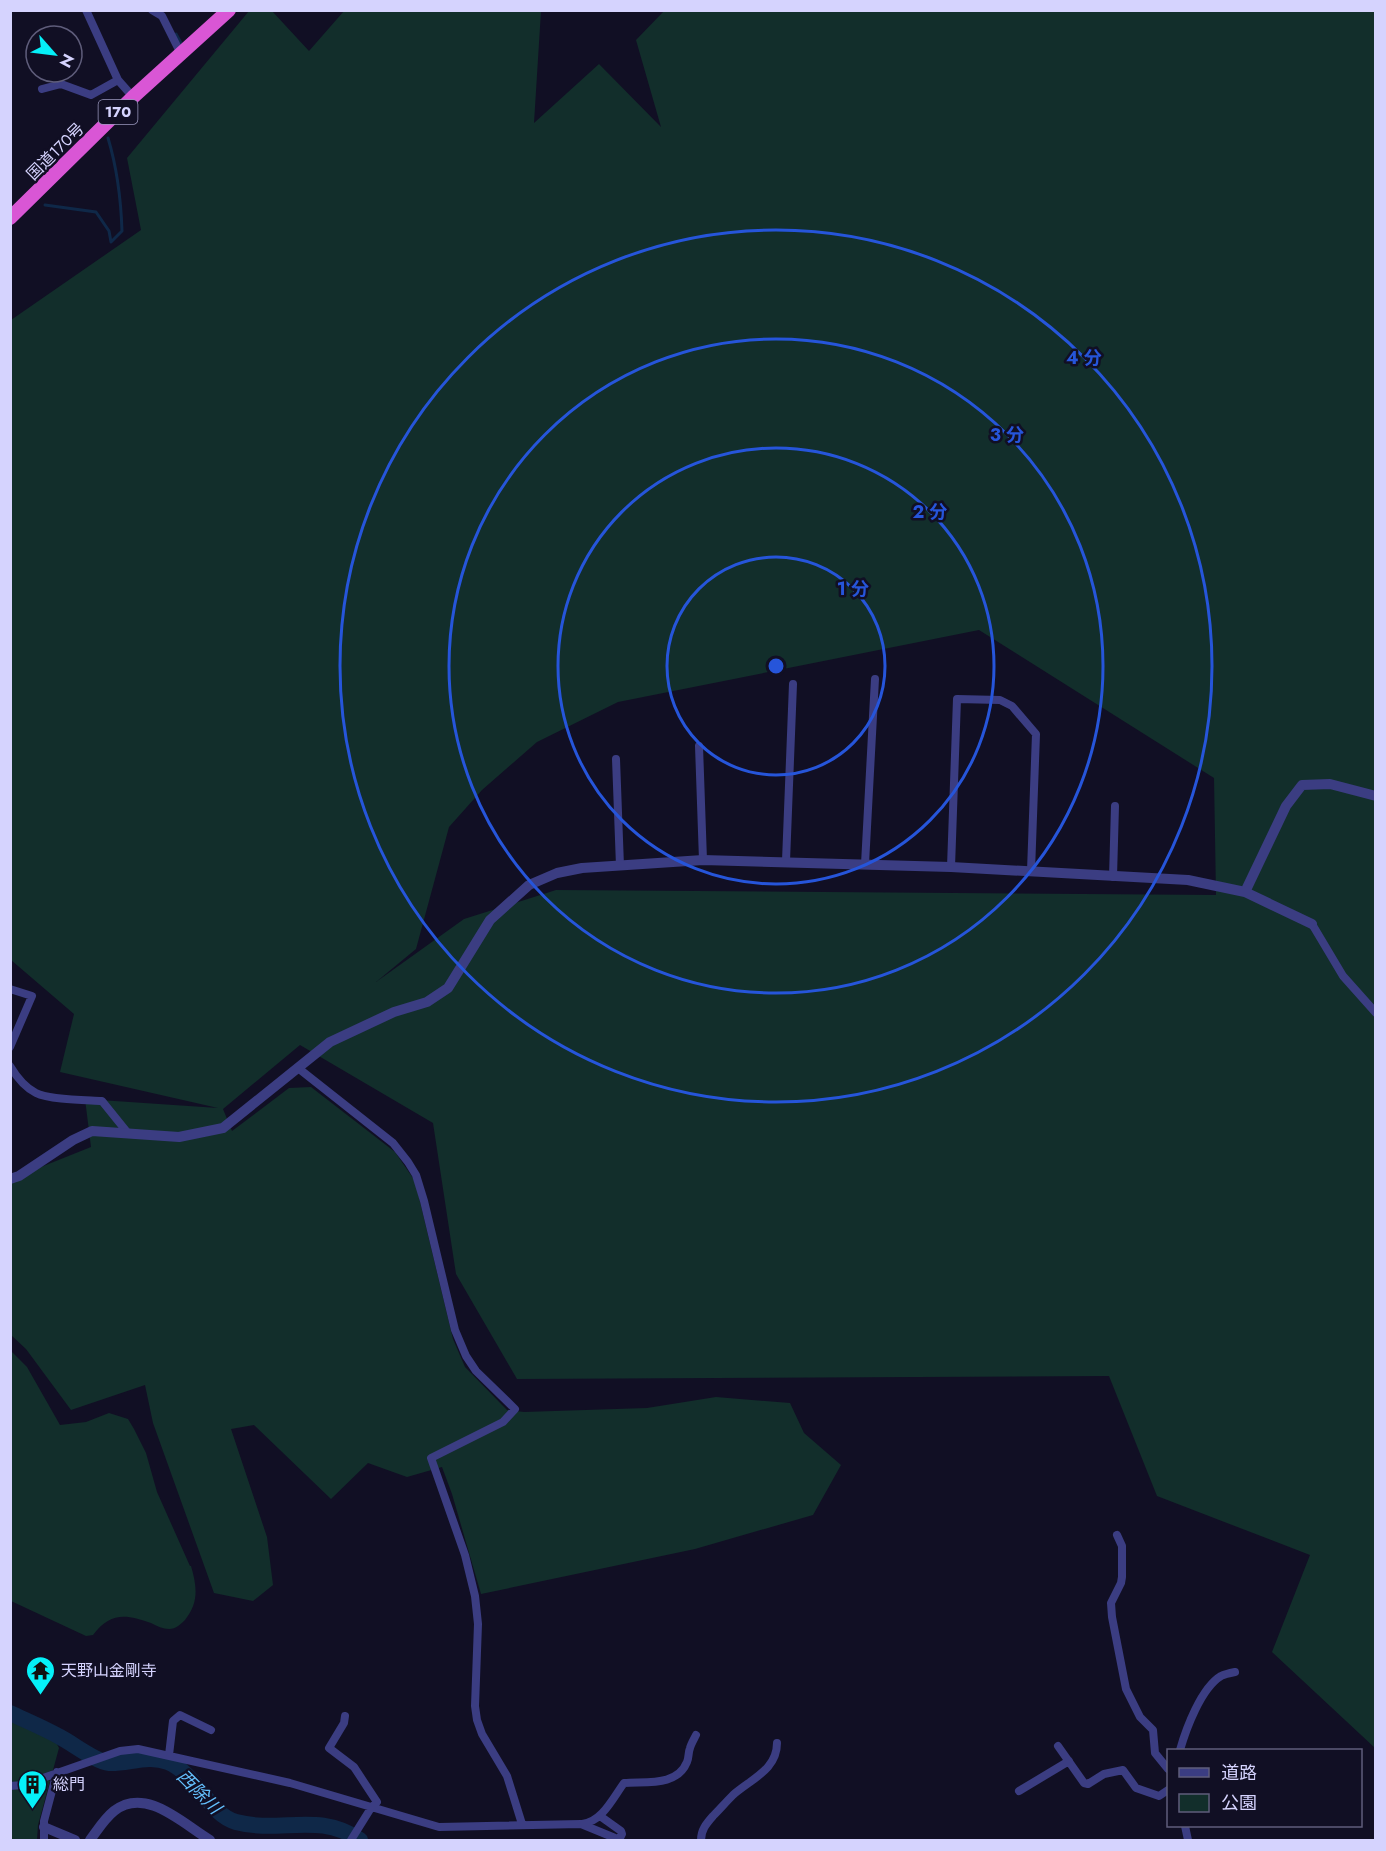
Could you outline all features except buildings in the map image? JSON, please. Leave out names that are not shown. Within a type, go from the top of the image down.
[{"type":"highway","name":"国道170号","points":[[10,218],[180,52],[229,10]]},
{"type":"street","points":[[86,10],[118,80],[133,97]]},
{"type":"street","points":[[152,10],[162,16],[180,52]]},
{"type":"street","points":[[42,89],[61,84],[92,95],[118,80]]},
{"type":"street","points":[[865,864],[876,680]]},
{"type":"street","points":[[786,861],[793,684]]},
{"type":"street","points":[[951,867],[957,699],[1000,700],[1012,705],[1036,734],[1032,871]]},
{"type":"street","points":[[699,746],[703,860]]},
{"type":"street","points":[[616,759],[620,866]]},
{"type":"street","points":[[1245,892],[1286,806],[1302,785],[1330,784],[1376,796]]},
{"type":"street","points":[[1113,877],[1115,806]]},
{"type":"street","points":[[10,1179],[19,1176],[73,1140],[92,1131],[179,1137],[223,1128],[330,1042],[394,1012],[428,1002],[448,988],[490,920],[529,885],[557,873],[582,868],[703,860],[786,861],[1188,880],[1245,892],[1312,924],[1343,976],[1376,1013]]},
{"type":"street","points":[[10,989],[32,996],[10,1047]]},
{"type":"street","points":[[10,1066],[16,1076],[37,1094],[66,1099],[102,1101],[127,1132]]},
{"type":"street","points":[[298,1068],[393,1143],[408,1162],[416,1175],[424,1201],[455,1330],[466,1356],[476,1371],[515,1408],[503,1422],[430,1458],[465,1555],[476,1596],[478,1624],[475,1706],[477,1720],[482,1734],[507,1776],[522,1824]]},
{"type":"street","points":[[1117,1535],[1122,1546],[1122,1577],[1111,1603],[1111,1610],[1126,1689],[1140,1716],[1153,1730],[1155,1753],[1167,1768]]},
{"type":"street","points":[[1180,1749],[1188,1723],[1214,1683],[1222,1676],[1235,1672]]},
{"type":"street","points":[[169,1755],[172,1721],[180,1715],[211,1730]]},
{"type":"street","points":[[345,1716],[344,1723],[329,1748],[354,1767],[377,1802],[351,1840]]},
{"type":"street","points":[[10,1786],[23,1785],[120,1751],[138,1749],[290,1783],[439,1827],[581,1824],[590,1823],[600,1816],[624,1783],[651,1783],[675,1776],[683,1770],[696,1735]]},
{"type":"street","points":[[701,1840],[705,1825],[735,1794],[774,1760],[777,1754],[777,1743]]},
{"type":"street","points":[[1058,1746],[1084,1783],[1088,1784],[1104,1774],[1123,1770],[1137,1788],[1159,1796],[1167,1790]]},
{"type":"street","points":[[1019,1791],[1069,1761]]},
{"type":"street","points":[[44,1840],[44,1827],[57,1772]]},
{"type":"street","points":[[90,1840],[112,1812],[138,1801],[159,1808],[210,1840]]},
{"type":"street","points":[[581,1824],[620,1840],[621,1831],[600,1816]]},
{"type":"street","points":[[44,1827],[75,1840]]},
{"type":"green space","points":[[249,11],[272,11],[309,51],[344,11],[541,11],[534,123],[599,64],[661,127],[636,40],[664,11],[1375,11],[1375,1748],[1272,1652],[1310,1555],[1157,1496],[1109,1376],[517,1379],[456,1274],[433,1123],[300,1045],[223,1109],[232,1131],[289,1088],[311,1087],[395,1152],[415,1181],[453,1339],[465,1367],[507,1410],[524,1412],[647,1408],[716,1397],[790,1403],[804,1433],[841,1465],[813,1515],[695,1549],[481,1594],[442,1467],[407,1477],[368,1463],[331,1499],[254,1425],[231,1429],[267,1537],[273,1585],[253,1601],[214,1593],[153,1423],[145,1385],[71,1410],[26,1349],[11,1335],[11,1179],[91,1147],[85,1099],[218,1108],[60,1072],[74,1014],[11,960],[11,320],[141,230],[127,158]],"holes":[[[979,630],[1214,778],[1216,895],[556,890],[464,919],[376,982],[416,949],[449,827],[482,790],[537,742],[618,702]]]},
{"type":"green space","points":[[11,1351],[27,1367],[60,1425],[86,1422],[109,1413],[128,1419],[146,1453],[157,1492],[193,1574],[195,1601],[190,1613],[178,1626],[167,1629],[134,1618],[119,1617],[106,1622],[93,1635],[86,1636],[11,1601]]},
{"type":"green space","points":[[11,1717],[52,1735],[59,1748],[53,1770],[20,1783],[11,1782]]},
{"type":"green space","points":[[50,1781],[38,1825],[37,1840],[11,1840],[10,1789]]},
{"type":"waterway","points":[[176,34],[181,43]]},
{"type":"waterway","points":[[45,205],[96,212],[109,231],[111,242],[122,231],[118,184],[108,138]]},
{"type":"waterway","name":"西除川","points":[[10,1713],[104,1762],[116,1763],[146,1759],[168,1762],[187,1775],[218,1811],[226,1818],[236,1822],[268,1826],[329,1827],[344,1831],[360,1840]]},
{"type":"place","name":"天野山金剛寺","points":[[40,1696]]},
{"type":"place","name":"総門","points":[[32,1810]]}]
